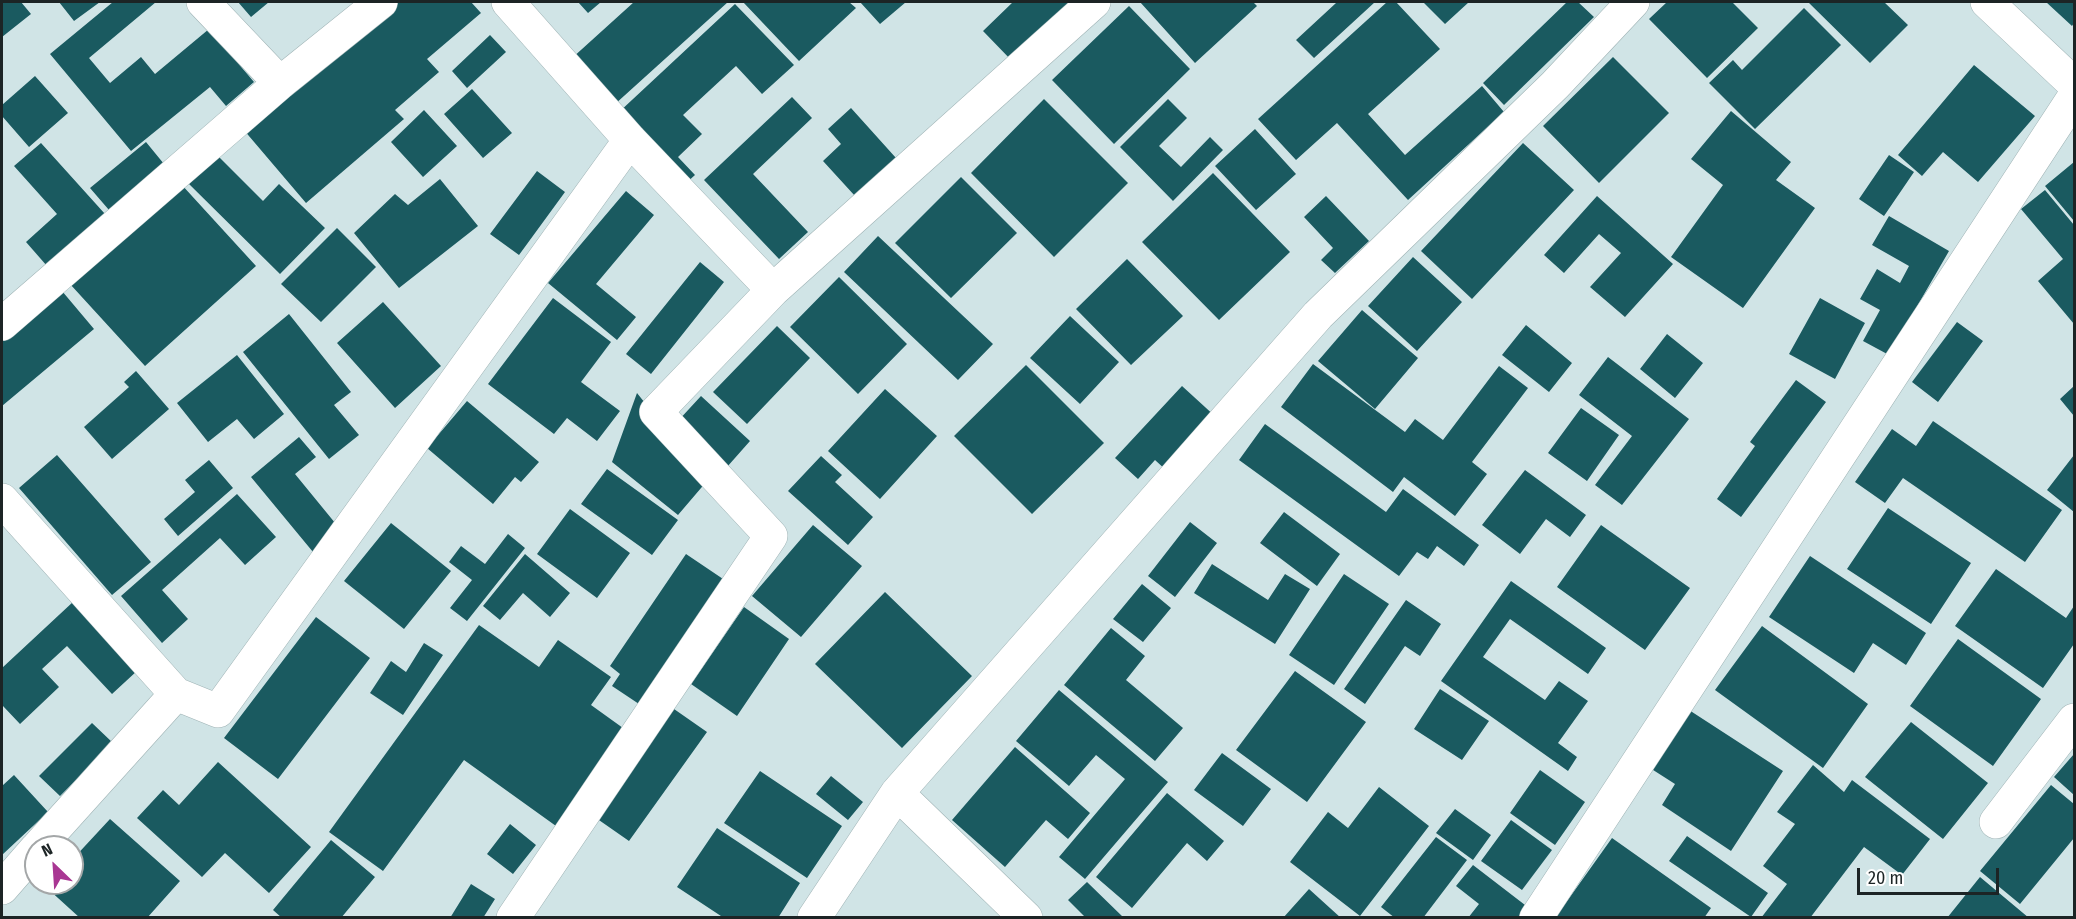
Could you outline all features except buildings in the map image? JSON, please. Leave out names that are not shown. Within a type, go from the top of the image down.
[{"type":"street","points":[[203,2],[280,83]]},
{"type":"street","points":[[2,324],[280,83],[381,2]]},
{"type":"street","points":[[508,2],[630,140],[773,290]]},
{"type":"street","points":[[513,918],[771,536],[656,412],[773,290],[1094,2]]},
{"type":"street","points":[[814,918],[897,794],[1318,315],[1555,86],[1633,2]]},
{"type":"street","points":[[1987,2],[2074,84]]},
{"type":"street","points":[[1536,918],[2074,97]]},
{"type":"street","points":[[2,500],[176,694],[218,711],[630,140]]},
{"type":"street","points":[[49,835],[176,694]]},
{"type":"street","points":[[1996,822],[2074,720]]},
{"type":"street","points":[[897,794],[1026,918]]},
{"type":"street","points":[[2,888],[24,863]]}]
